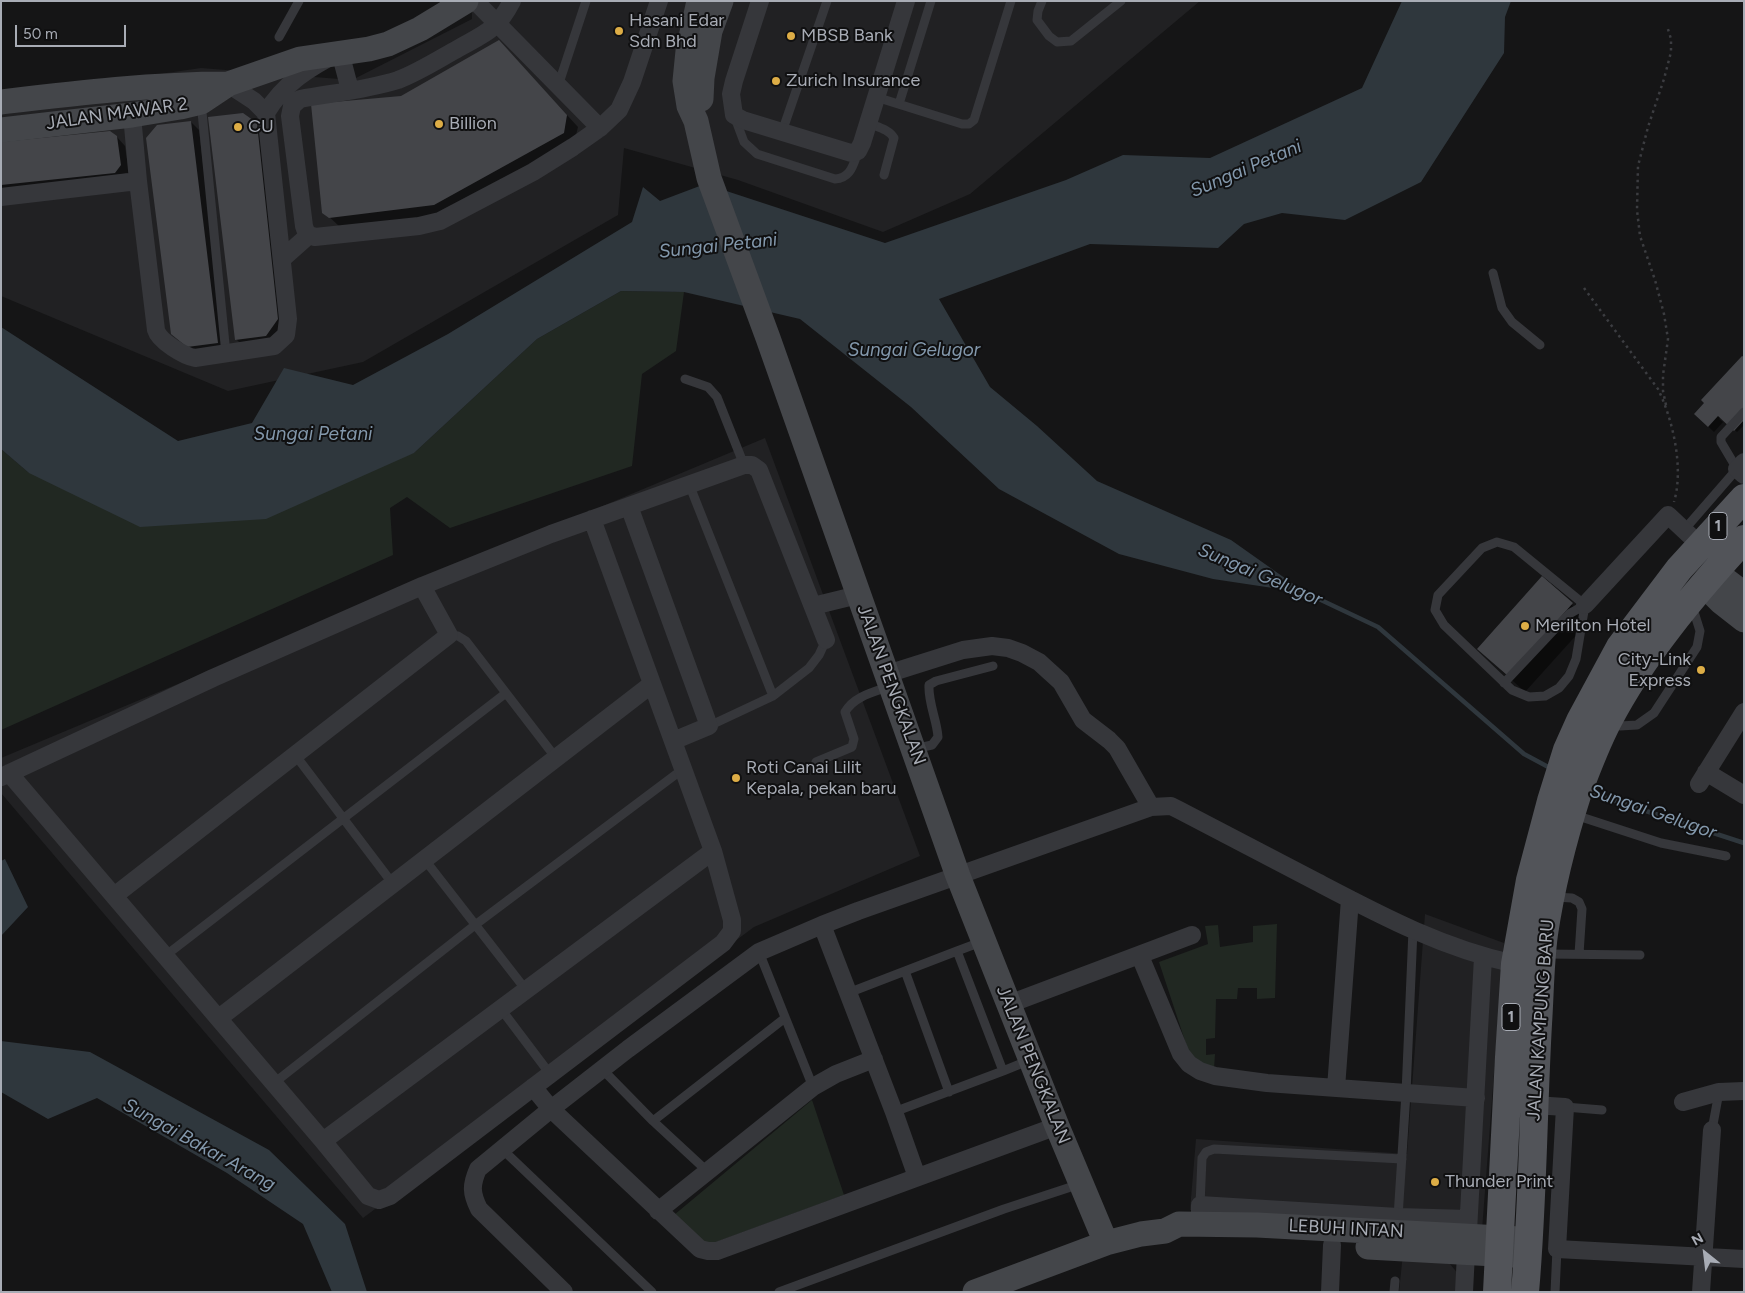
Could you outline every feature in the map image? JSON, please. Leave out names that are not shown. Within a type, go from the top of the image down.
[{"type":"main road","name":"JALAN MAWAR 2","points":[[1,130],[132,115],[201,102],[228,84],[300,59],[369,49],[388,44],[420,30],[466,1]]},
{"type":"main road","name":"JALAN PENGKALAN","points":[[699,1],[688,51],[685,81],[689,106],[696,121],[709,178],[768,338],[958,876],[1057,1126],[1106,1243]]},
{"type":"main road","name":"JALAN PENGKALAN","points":[[696,121],[701,103],[702,78],[710,31],[720,1]]},
{"type":"main road","name":"JALAN MAWAR 2","points":[[1,102],[141,87],[228,84]]},
{"type":"main road","name":"JALAN KAMPUNG BARU","points":[[1529,1248],[1542,954],[1551,896],[1566,829],[1573,811],[1580,721],[1620,647],[1680,569],[1692,538],[1744,498]]},
{"type":"main road","points":[[1744,509],[1712,550],[1706,564],[1708,577],[1720,602],[1744,620]]},
{"type":"main road","name":"JALAN KAMPUNG BARU","points":[[1578,756],[1608,721],[1635,675],[1657,643],[1708,577],[1744,539]]},
{"type":"main road","points":[[1708,577],[1744,594]]},
{"type":"main road","points":[[1620,647],[1633,641],[1648,628],[1680,590],[1708,577]]},
{"type":"main road","name":"JALAN KAMPUNG BARU","points":[[1500,1246],[1508,1057],[1515,964],[1530,880],[1573,811]]},
{"type":"main road","name":"LEBUH INTAN","points":[[975,1292],[1106,1243],[1141,1234],[1165,1231],[1200,1214],[1257,1225],[1397,1225],[1467,1236],[1500,1246],[1529,1248]]},
{"type":"main road","name":"LEBUH INTAN","points":[[1165,1231],[1199,1238],[1332,1245],[1467,1236]]},
{"type":"main road","name":"1","points":[[1497,1292],[1500,1246]]},
{"type":"main road","name":"1","points":[[1525,1292],[1529,1248]]},
{"type":"street","points":[[475,1],[600,128]]},
{"type":"street","points":[[512,1],[505,15],[491,30],[418,71],[377,85],[296,101],[290,108],[290,116],[305,232],[315,237],[409,227],[440,221],[533,172],[573,147],[600,128],[619,110],[659,1]]},
{"type":"street","points":[[760,1],[731,94],[734,115],[782,132],[850,152],[858,151],[906,1]]},
{"type":"street","points":[[132,115],[156,330],[158,337],[188,357],[195,358],[274,346],[286,335],[288,319],[266,113],[285,88],[317,64],[340,52],[350,90]]},
{"type":"street","points":[[228,84],[266,113]]},
{"type":"street","points":[[1,197],[138,181]]},
{"type":"street","points":[[282,259],[309,235]]},
{"type":"street","points":[[592,519],[713,851],[732,920],[732,931],[723,943],[390,1196],[379,1200],[368,1196],[114,896],[5,775],[213,678],[422,586],[592,519],[744,465],[752,465],[760,470],[826,640]]},
{"type":"street","points":[[629,506],[709,726],[673,741]]},
{"type":"street","points":[[1585,605],[1668,515],[1692,538]]},
{"type":"street","points":[[114,896],[449,635],[422,586]]},
{"type":"street","points":[[813,606],[858,595]]},
{"type":"street","points":[[889,680],[963,650],[992,646],[1022,652],[1039,662],[1061,682],[1083,720],[1117,748],[1151,808]]},
{"type":"street","points":[[218,1018],[652,684]]},
{"type":"street","points":[[1744,712],[1702,778],[1744,795]]},
{"type":"street","points":[[564,1292],[479,1210],[473,1197],[473,1181],[478,1169],[502,1149],[602,1069],[759,952],[822,925],[1151,808],[1170,806],[1413,930],[1483,957],[1515,964]]},
{"type":"street","points":[[323,1141],[713,851]]},
{"type":"street","points":[[1336,1088],[1350,899]]},
{"type":"street","points":[[822,925],[917,1177]]},
{"type":"street","points":[[1009,1004],[1192,935]]},
{"type":"street","points":[[1140,956],[1181,1054],[1189,1064],[1200,1071],[1215,1076],[1267,1083],[1476,1098]]},
{"type":"street","points":[[1464,1292],[1483,957]]},
{"type":"street","points":[[658,1211],[813,1087],[836,1074],[874,1059]]},
{"type":"street","points":[[532,1087],[551,1109],[658,1211],[700,1249],[708,1252],[717,1251],[1057,1126]]},
{"type":"street","points":[[1683,1102],[1720,1092],[1744,1091]]},
{"type":"street","points":[[1534,1105],[1565,1108],[1557,1249],[1744,1259]]},
{"type":"street","points":[[1701,1292],[1712,1130]]},
{"type":"street","points":[[1330,1292],[1332,1245]]},
{"type":"lane","points":[[279,37],[299,1]]},
{"type":"lane","points":[[558,86],[586,1]]},
{"type":"lane","points":[[782,132],[827,1]]},
{"type":"lane","points":[[899,104],[931,1]]},
{"type":"lane","points":[[876,96],[962,124],[968,124],[974,120],[1011,1]]},
{"type":"lane","points":[[1042,1],[1037,20],[1048,36],[1057,42],[1071,41],[1121,1]]},
{"type":"lane","points":[[201,102],[226,354]]},
{"type":"lane","points":[[734,115],[744,142],[751,150],[835,179],[842,178],[850,172],[858,151]]},
{"type":"lane","points":[[868,123],[888,131],[894,138],[884,175]]},
{"type":"lane","points":[[1493,273],[1502,308],[1512,322],[1540,345]]},
{"type":"lane","points":[[685,379],[708,387],[717,397],[744,465]]},
{"type":"lane","points":[[1692,538],[1742,468],[1721,442],[1721,437],[1744,412]]},
{"type":"lane","points":[[689,484],[773,696]]},
{"type":"lane","points":[[1497,542],[1514,546],[1585,605],[1576,659],[1569,676],[1559,688],[1545,696],[1529,697],[1512,690],[1504,683],[1444,625],[1436,610],[1438,594],[1482,548],[1497,542]]},
{"type":"lane","points":[[1504,683],[1569,614],[1585,605]]},
{"type":"lane","points":[[1608,721],[1620,726],[1637,725],[1654,713],[1697,647],[1700,631],[1695,615],[1686,606]]},
{"type":"lane","points":[[449,635],[458,636],[466,641],[556,758]]},
{"type":"lane","points":[[709,726],[773,696],[809,668],[819,655],[826,640]]},
{"type":"lane","points":[[913,749],[932,745],[938,737],[937,724],[929,695],[929,685],[936,681],[993,666]]},
{"type":"lane","points":[[816,762],[852,747],[854,739],[845,712],[849,705],[889,680]]},
{"type":"lane","points":[[165,956],[506,693]]},
{"type":"lane","points":[[296,756],[393,884]]},
{"type":"lane","points":[[274,1083],[475,926],[683,769]]},
{"type":"lane","points":[[1573,811],[1661,844],[1726,856]]},
{"type":"lane","points":[[425,860],[526,990]]},
{"type":"lane","points":[[1551,896],[1572,898],[1579,902],[1582,909],[1579,954]]},
{"type":"lane","points":[[1397,1225],[1406,1093],[1413,930]]},
{"type":"lane","points":[[848,993],[984,941]]},
{"type":"lane","points":[[957,951],[1003,1072]]},
{"type":"lane","points":[[759,952],[813,1087]]},
{"type":"lane","points":[[1542,954],[1640,955]]},
{"type":"lane","points":[[905,971],[949,1092]]},
{"type":"lane","points":[[501,1009],[550,1074]]},
{"type":"lane","points":[[654,1121],[785,1018]]},
{"type":"lane","points":[[894,1112],[1003,1072],[1031,1059]]},
{"type":"lane","points":[[602,1069],[707,1171]]},
{"type":"lane","points":[[1712,1130],[1720,1092]]},
{"type":"lane","points":[[1565,1108],[1602,1110]]},
{"type":"lane","points":[[502,1149],[652,1292]]},
{"type":"lane","points":[[1200,1214],[1202,1158],[1206,1152],[1214,1149],[1402,1159]]},
{"type":"lane","points":[[779,1292],[994,1212],[1081,1184]]},
{"type":"lane","points":[[1555,1292],[1557,1249]]},
{"type":"lane","points":[[1394,1292],[1395,1281]]},
{"type":"path","points":[[1667,26],[1671,39],[1671,52],[1638,166],[1637,210],[1640,236],[1664,314],[1668,339],[1663,375],[1677,470],[1675,500],[1668,515]]},
{"type":"path","points":[[1584,288],[1658,389],[1666,404]]},
{"type":"shaded area","points":[[472,1],[1200,1],[970,194],[883,232],[738,180],[624,148],[618,215],[363,362],[228,391],[1,296],[1,97],[201,68],[352,80],[472,19]]},
{"type":"shaded area","points":[[621,291],[684,292],[676,351],[642,374],[632,466],[450,528],[407,497],[390,508],[393,555],[1,730],[1,449],[29,473],[414,453],[537,339]]},
{"type":"shaded area","points":[[765,438],[920,856],[754,927],[363,1218],[1,793],[1,758]]},
{"type":"shaded area","points":[[1425,914],[1504,943],[1482,1230],[1190,1210],[1196,1139],[1407,1154]]},
{"type":"shaded area","points":[[1277,924],[1275,998],[1257,999],[1257,988],[1238,988],[1237,999],[1216,999],[1215,1038],[1206,1039],[1206,1055],[1215,1054],[1214,1069],[1190,1056],[1159,962],[1208,944],[1205,926],[1218,925],[1220,947],[1253,942],[1253,926]]},
{"type":"shaded area","points":[[812,1100],[844,1195],[711,1244],[699,1241],[674,1215]]},
{"type":"shaded area","points":[[1403,1253],[1450,1264],[1473,1292],[1399,1292]]},
{"type":"water","name":"Sungai Petani","points":[[1402,1],[1511,1],[1505,17],[1504,53],[1421,182],[1345,220],[1282,213],[1244,224],[1218,248],[1090,244],[939,299],[990,387],[1037,426],[1097,481],[1231,540],[1306,593],[1213,579],[1119,554],[999,489],[911,407],[800,319],[684,292],[621,291],[537,339],[414,453],[266,519],[140,527],[29,473],[1,449],[1,327],[178,441],[252,423],[284,368],[353,385],[448,334],[632,222],[643,187],[660,201],[705,184],[885,243],[1066,180],[1123,155],[1210,158],[1362,88]]},
{"type":"water","points":[[5,859],[28,907],[1,936],[1,861]]},
{"type":"water","name":"Sungai Bakar Arang","points":[[1,1041],[90,1052],[269,1150],[345,1224],[367,1292],[332,1292],[303,1224],[227,1173],[97,1098],[48,1119],[1,1092]]},
{"type":"building","name":"Billion","points":[[499,40],[567,115],[564,133],[434,205],[329,218],[322,213],[311,104],[401,96]]},
{"type":"building","points":[[243,113],[257,123],[278,319],[266,336],[235,340],[208,117]]},
{"type":"building","points":[[191,121],[218,343],[187,347],[171,334],[146,138],[157,125]]},
{"type":"building","points":[[110,131],[117,136],[121,165],[115,173],[1,185],[1,142]]},
{"type":"building","points":[[1742,356],[1744,357],[1744,420],[1734,431],[1718,416],[1708,427],[1694,414],[1704,403],[1701,400]]},
{"type":"building","name":"Merilton Hotel","points":[[1542,576],[1573,603],[1508,676],[1477,649]]},
{"type":"waterway","name":"Sungai Gelugor","points":[[1302,591],[1378,627],[1524,754],[1552,769]]},
{"type":"waterway","name":"Sungai Gelugor","points":[[1589,791],[1744,843]]},
{"type":"place","name":"Hasani Edar Sdn Bhd","points":[[619,31]]},
{"type":"place","name":"MBSB Bank","points":[[791,36]]},
{"type":"place","name":"Zurich Insurance","points":[[776,81]]},
{"type":"place","name":"Billion","points":[[439,124]]},
{"type":"place","name":"CU","points":[[238,127]]},
{"type":"place","name":"Merilton Hotel","points":[[1525,626]]},
{"type":"place","name":"City-Link Express","points":[[1701,670]]},
{"type":"place","name":"Roti Canai Lilit Kepala, pekan baru","points":[[736,778]]},
{"type":"place","name":"Thunder Print","points":[[1435,1182]]}]
